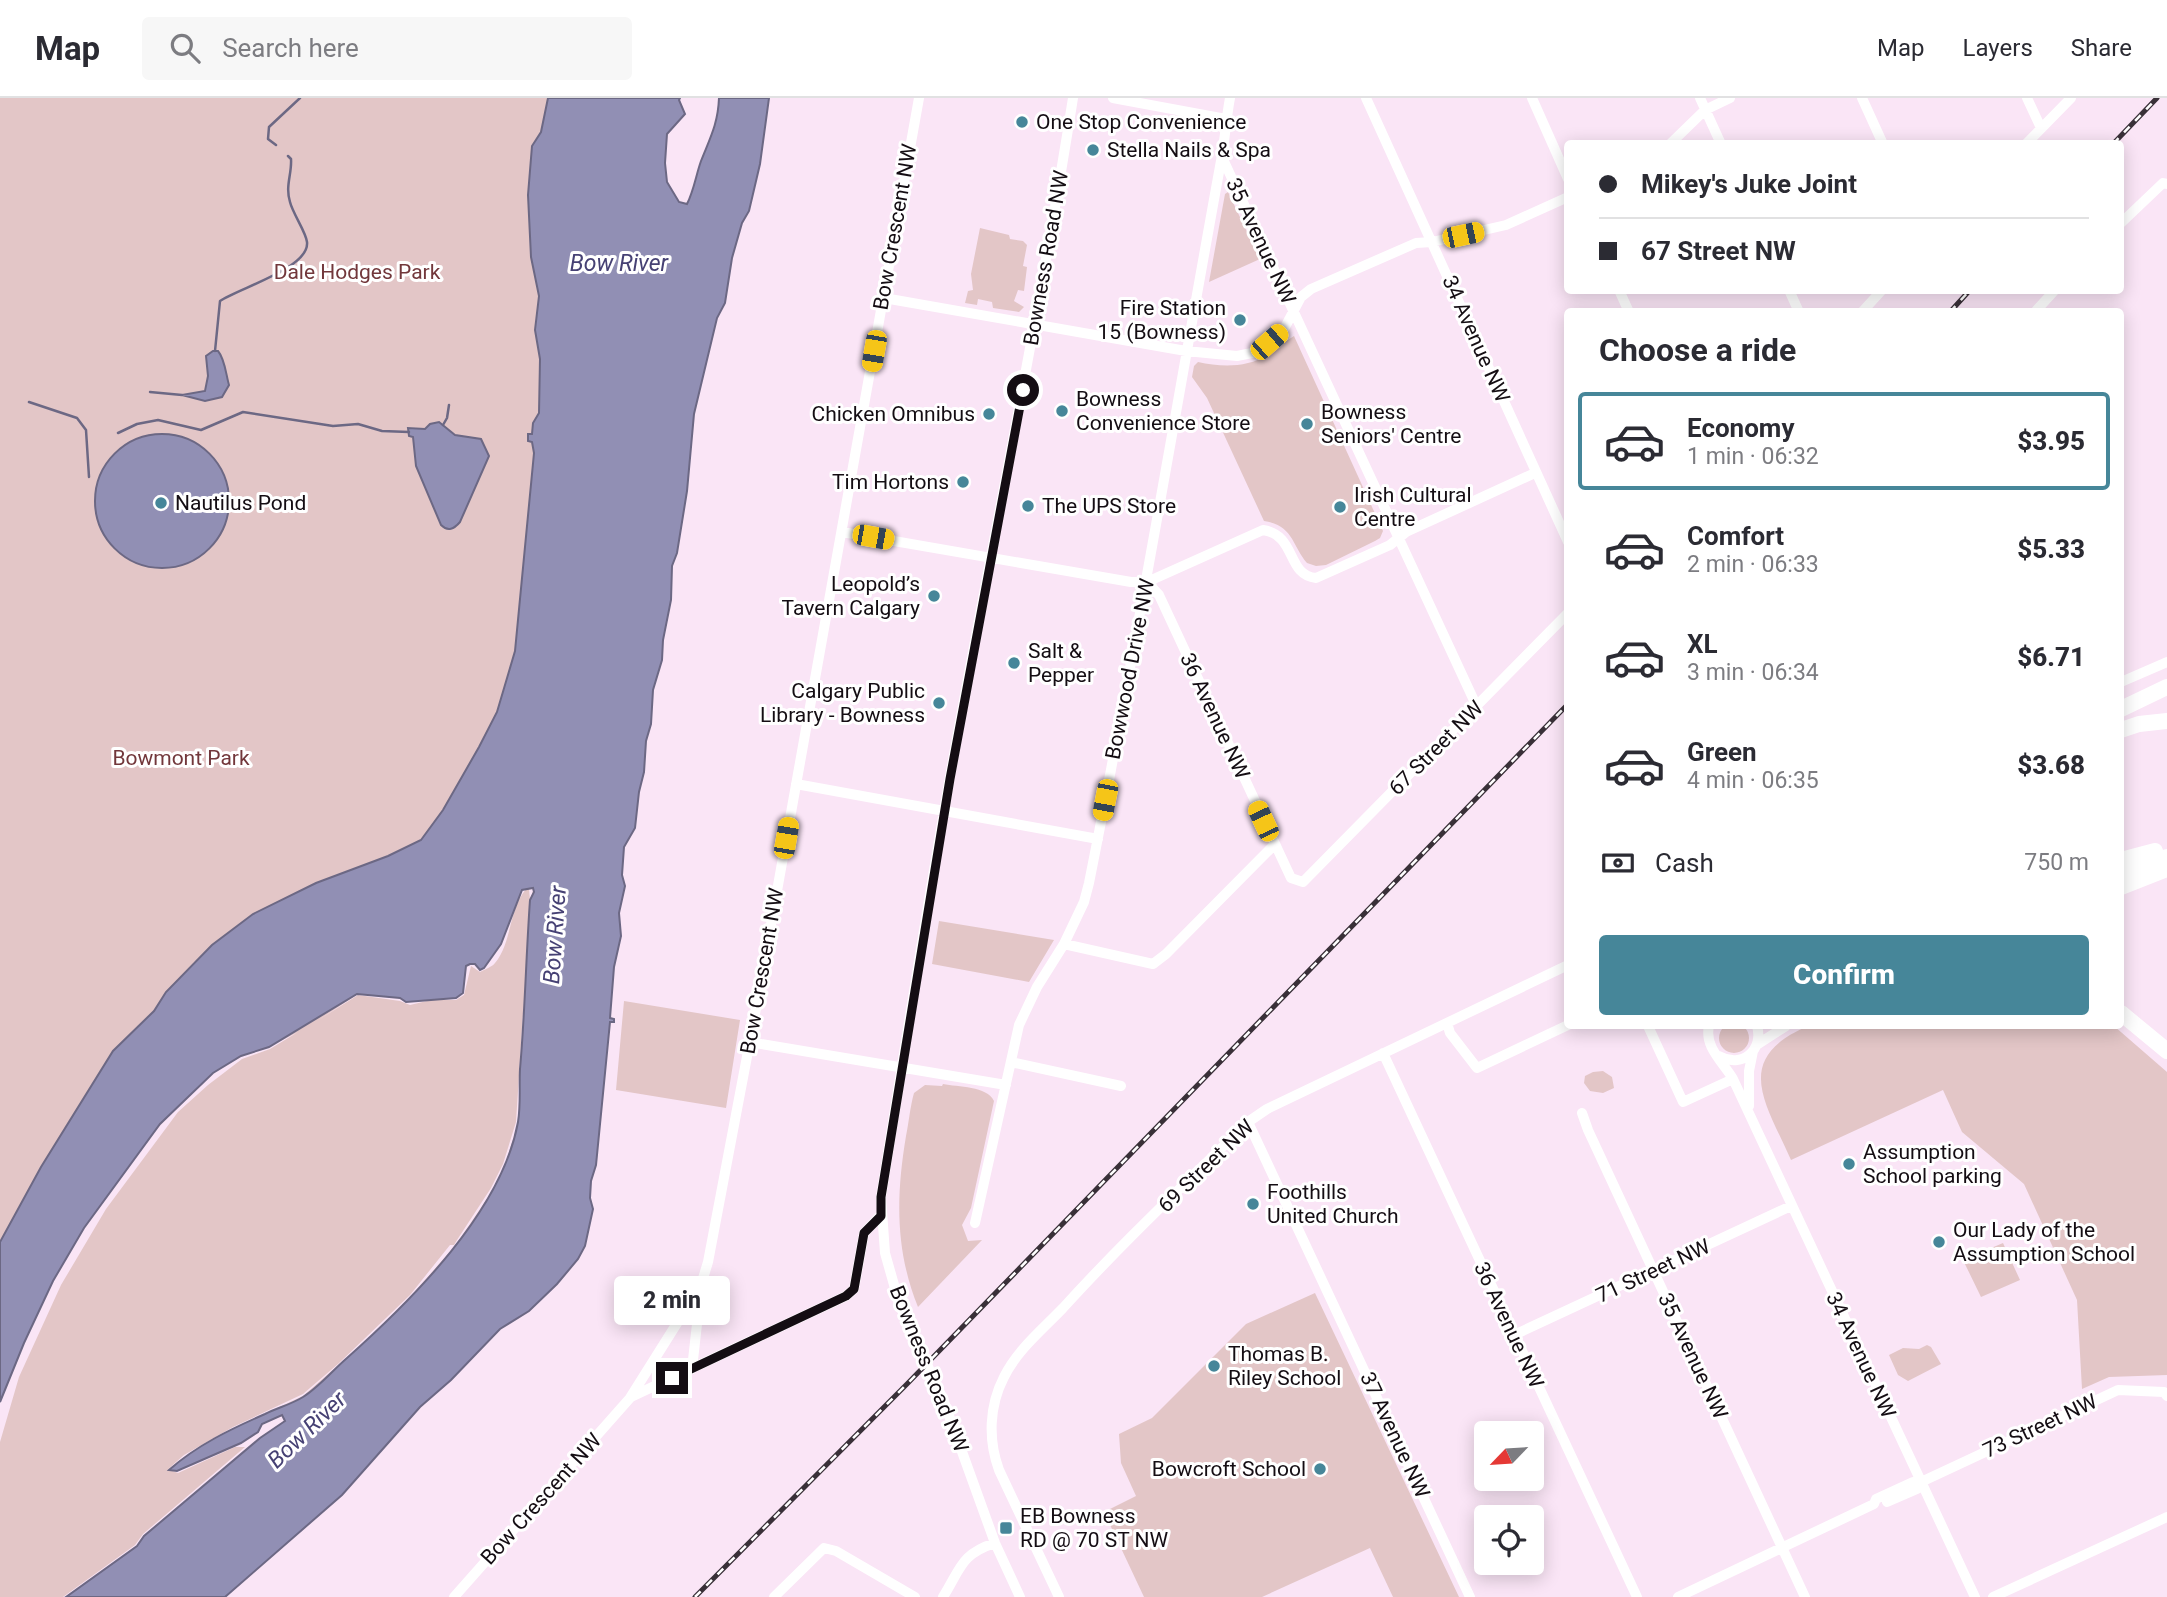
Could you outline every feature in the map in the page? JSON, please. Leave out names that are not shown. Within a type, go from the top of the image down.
[{"type":"highway","points":[[2124,708],[2167,687]]},
{"type":"highway","points":[[2124,729],[2139,724],[2167,721]]},
{"type":"highway","points":[[2124,859],[2167,846]]},
{"type":"highway","points":[[2124,873],[2167,857]]},
{"type":"highway","points":[[2124,886],[2167,869]]},
{"type":"highway","points":[[2124,1014],[2167,1051]]},
{"type":"street","name":"Bow Crescent NW","points":[[454,1597],[630,1398],[701,1285],[708,1262],[750,1042],[919,98]]},
{"type":"street","name":"Bowness Road NW","points":[[1020,1597],[995,1543],[958,1436],[900,1306],[886,1253],[881,1197],[944,812],[993,558],[1073,98]]},
{"type":"street","points":[[1113,98],[1226,119]]},
{"type":"street","name":"Bowwood Drive NW","points":[[975,1223],[1019,1025],[1084,902],[1147,582],[1230,98]]},
{"type":"street","name":"34 Avenue NW","points":[[1366,98],[1564,534]]},
{"type":"street","points":[[1532,98],[1564,170]]},
{"type":"street","points":[[1700,98],[1719,140]]},
{"type":"street","points":[[1674,140],[1705,110],[1730,98]]},
{"type":"street","points":[[1862,98],[1881,140]]},
{"type":"street","points":[[2027,98],[2041,128]]},
{"type":"street","points":[[2030,140],[2071,98]]},
{"type":"street","name":"35 Avenue NW","points":[[1222,157],[1477,707]]},
{"type":"street","points":[[2124,220],[2155,189],[2163,183],[2167,184]]},
{"type":"street","points":[[884,298],[1186,351],[1237,356],[1252,353],[1284,329],[1301,297],[1311,289],[1416,243],[1432,242],[1506,225],[1564,199]]},
{"type":"street","points":[[1866,308],[1878,294]]},
{"type":"street","points":[[2039,308],[2051,294]]},
{"type":"street","points":[[842,531],[1131,582],[1147,582],[1263,530],[1283,538],[1300,571],[1312,578],[1320,577],[1382,548],[1406,532],[1535,473]]},
{"type":"street","name":"36 Avenue NW","points":[[1147,582],[1159,595],[1291,878],[1303,882]]},
{"type":"street","name":"67 Street NW","points":[[1303,882],[1564,617]]},
{"type":"street","points":[[2124,681],[2167,662]]},
{"type":"street","points":[[796,784],[1098,839]]},
{"type":"street","points":[[1064,944],[1153,964],[1274,845]]},
{"type":"street","name":"69 Street NW","points":[[993,1416],[1000,1384],[1017,1357],[1081,1288],[1248,1122],[1267,1109],[1564,967]]},
{"type":"street","points":[[1447,1023],[1450,1032],[1477,1068],[1564,1027]]},
{"type":"street","points":[[1649,1029],[1683,1102],[1733,1079]]},
{"type":"street","name":"34 Avenue NW","points":[[1708,1029],[1711,1048],[1733,1079],[1749,1112],[1975,1597]]},
{"type":"street","name":"34 Avenue NW","points":[[1749,1112],[1749,1071],[1759,1036],[1758,1029]]},
{"type":"street","points":[[1717,1054],[1732,1061],[1747,1057],[1782,1029]]},
{"type":"street","points":[[750,1042],[1006,1085]]},
{"type":"street","name":"36 Avenue NW","points":[[1382,1053],[1637,1597]]},
{"type":"street","points":[[1011,1062],[1121,1086]]},
{"type":"street","name":"35 Avenue NW","points":[[1582,1114],[1805,1597]]},
{"type":"street","name":"37 Avenue NW","points":[[1248,1122],[1470,1597]]},
{"type":"street","name":"71 Street NW","points":[[1514,1335],[1791,1206]]},
{"type":"street","points":[[630,1398],[846,1296],[854,1289],[864,1233],[881,1216]]},
{"type":"street","points":[[692,1369],[701,1285]]},
{"type":"street","name":"73 Street NW","points":[[1678,1597],[1874,1504],[1876,1499],[1913,1482],[1921,1482],[2118,1390],[2166,1394]]},
{"type":"street","name":"Bowness Road NW","points":[[993,1416],[991,1438],[996,1460],[1059,1597]]},
{"type":"street","points":[[1993,1597],[2167,1517]]},
{"type":"street","points":[[943,1597],[969,1554],[995,1543]]},
{"type":"street","points":[[774,1597],[824,1548],[836,1551],[915,1597]]},
{"type":"green space","points":[[0,98],[548,98],[541,132],[532,146],[531,257],[539,296],[535,329],[540,359],[539,413],[533,424],[532,434],[528,435],[534,453],[531,500],[590,549],[425,845],[297,897],[0,1295]]},
{"type":"green space","points":[[1228,192],[1260,259],[1209,282],[1225,194]]},
{"type":"green space","points":[[980,228],[1009,235],[1010,239],[1023,241],[1027,245],[1023,266],[1027,267],[1024,291],[1018,290],[1014,301],[1024,307],[1019,312],[993,308],[992,302],[978,299],[977,305],[965,303],[968,291],[973,290],[971,274]]},
{"type":"green space","points":[[1294,336],[1383,531],[1375,541],[1326,565],[1307,563],[1286,531],[1274,523],[1264,521],[1207,398],[1192,377],[1194,366],[1198,362],[1224,365],[1251,362],[1268,355]]},
{"type":"green space","points":[[535,885],[544,1195],[304,1418],[260,1438],[285,1421],[282,1415],[262,1424],[258,1432],[240,1443],[177,1471],[170,1470],[178,1473],[235,1447],[245,1447],[143,1534],[135,1545],[63,1597],[0,1597],[0,1442],[19,1377],[61,1285],[106,1209],[178,1112],[242,1059],[270,1049],[298,1032],[269,1047],[241,1056],[213,1073],[150,1136],[137,1122],[296,950],[369,995],[358,994],[317,1021],[358,995],[410,1005],[431,1000],[456,1000],[464,995],[471,966],[480,972],[494,964],[500,955],[516,907],[526,889],[529,889],[530,900]],"holes":[[[524,998],[518,1123],[506,1162],[491,1193],[455,1246],[410,1297],[369,1338],[303,1396],[228,1431],[167,1470],[184,1455],[233,1427],[303,1394],[410,1295],[450,1245],[454,1245],[491,1188],[503,1164],[516,1122]]]},
{"type":"green space","points":[[939,921],[1054,940],[1029,982],[932,964]]},
{"type":"green space","points":[[624,1001],[740,1020],[726,1108],[616,1090]]},
{"type":"green space","points":[[1722,1029],[1746,1029],[1748,1044],[1740,1052],[1728,1052],[1720,1044]]},
{"type":"green space","points":[[1802,1029],[2117,1029],[2167,1072],[2167,1375],[2109,1377],[2082,1389],[2077,1300],[2024,1184],[1962,1132],[1943,1090],[1791,1160],[1772,1120],[1761,1084],[1762,1068],[1769,1053],[1784,1039]]},
{"type":"green space","points":[[1603,1071],[1612,1077],[1614,1088],[1603,1093],[1590,1091],[1584,1083],[1585,1076]]},
{"type":"green space","points":[[943,1084],[985,1092],[994,1101],[971,1208],[962,1225],[968,1241],[982,1240],[918,1307],[910,1286],[901,1244],[900,1180],[914,1093],[925,1085]]},
{"type":"green space","points":[[2003,1243],[2020,1280],[1981,1297],[1963,1260]]},
{"type":"green space","points":[[1315,1293],[1459,1597],[1393,1597],[1370,1548],[1262,1597],[1144,1597],[1104,1512],[1136,1496],[1121,1463],[1119,1434],[1152,1418],[1246,1324]]},
{"type":"green space","points":[[1927,1345],[1941,1364],[1908,1381],[1898,1375],[1889,1355],[1903,1348],[1919,1349]]},
{"type":"water","name":"Bow River","points":[[548,98],[680,98],[685,114],[667,134],[665,163],[667,182],[679,202],[687,204],[715,123],[719,98],[769,98],[760,164],[749,211],[742,223],[732,258],[725,303],[717,318],[694,414],[687,491],[677,553],[672,566],[671,600],[662,660],[653,690],[651,724],[646,741],[635,828],[624,847],[622,875],[625,886],[619,913],[621,936],[614,967],[610,1018],[614,1019],[614,1022],[610,1022],[596,1165],[591,1181],[590,1198],[593,1209],[585,1246],[557,1284],[529,1311],[500,1329],[451,1380],[420,1407],[342,1495],[225,1597],[66,1597],[137,1546],[144,1536],[260,1438],[285,1421],[282,1415],[262,1424],[258,1432],[241,1443],[177,1471],[169,1470],[215,1438],[309,1393],[399,1309],[451,1252],[474,1220],[494,1188],[509,1155],[519,1115],[530,900],[533,888],[522,890],[501,944],[484,968],[480,970],[475,964],[466,966],[463,993],[456,998],[406,1002],[400,998],[357,994],[269,1047],[241,1056],[213,1073],[160,1124],[84,1228],[53,1281],[0,1402],[0,1242],[41,1167],[113,1051],[154,1011],[166,992],[212,945],[253,914],[316,883],[388,856],[421,840],[443,810],[497,712],[515,651],[534,453],[532,442],[528,441],[528,434],[532,434],[533,423],[539,413],[540,359],[535,330],[539,296],[531,257],[528,195],[532,146],[541,132]]},
{"type":"water","points":[[218,351],[222,358],[229,385],[222,397],[205,401],[182,395],[205,391],[208,376],[206,356]]},
{"type":"water","points":[[439,422],[455,435],[481,439],[489,456],[460,522],[451,529],[441,525],[416,466],[413,437],[409,436],[408,428],[425,429],[430,424]]},
{"type":"water","points":[[162,434],[188,439],[210,453],[224,475],[229,501],[224,527],[210,549],[188,563],[162,568],[136,563],[114,549],[100,527],[95,501],[100,475],[114,453],[136,439]]},
{"type":"waterway","points":[[276,145],[268,139],[269,127],[300,98]]},
{"type":"waterway","points":[[215,351],[220,301],[286,269],[305,251],[306,238],[289,196],[291,159],[288,156]]},
{"type":"waterway","points":[[150,392],[182,395]]},
{"type":"waterway","points":[[29,402],[77,418],[86,430],[89,477]]},
{"type":"waterway","points":[[443,425],[449,405]]},
{"type":"waterway","points":[[118,433],[137,424],[158,420],[201,430],[243,412],[333,426],[358,424],[382,431],[409,432]]},
{"type":"railway","points":[[2117,140],[2157,98]]},
{"type":"railway","points":[[1954,308],[1966,294]]},
{"type":"railway","points":[[695,1597],[907,1384],[1564,708]]},
{"type":"place","name":"One Stop Convenience","points":[[1022,122]]},
{"type":"place","name":"Stella Nails & Spa","points":[[1093,150]]},
{"type":"place","name":"Fire Station 15 (Bowness)","points":[[1240,320]]},
{"type":"place","name":"Bowness Convenience Store","points":[[1062,411]]},
{"type":"place","name":"Chicken Omnibus","points":[[989,414]]},
{"type":"place","name":"Bowness Seniors' Centre","points":[[1307,424]]},
{"type":"place","name":"Tim Hortons","points":[[963,482]]},
{"type":"place","name":"Nautilus Pond","points":[[161,503]]},
{"type":"place","name":"The UPS Store","points":[[1028,506]]},
{"type":"place","name":"Irish Cultural Centre","points":[[1340,507]]},
{"type":"place","name":"Leopold’s Tavern Calgary","points":[[934,596]]},
{"type":"place","name":"Salt & Pepper","points":[[1014,663]]},
{"type":"place","name":"Calgary Public Library - Bowness","points":[[939,703]]},
{"type":"place","name":"Assumption School parking","points":[[1849,1164]]},
{"type":"place","name":"Foothills United Church","points":[[1253,1204]]},
{"type":"place","name":"Our Lady of the Assumption School","points":[[1939,1242]]},
{"type":"place","name":"Thomas B. Riley School","points":[[1214,1366]]},
{"type":"place","name":"Bowcroft School","points":[[1320,1469]]},
{"type":"place","name":"EB Bowness RD @ 70 ST NW","points":[[1006,1528]]},
{"type":"route","points":[[672,1378],[846,1296],[854,1289],[864,1233],[881,1216],[881,1197],[941,829],[1023,390]]},
{"type":"park label","name":"Dale Hodges Park","points":[[357,272]]},
{"type":"park label","name":"Bowmont Park","points":[[181,758]]}]
